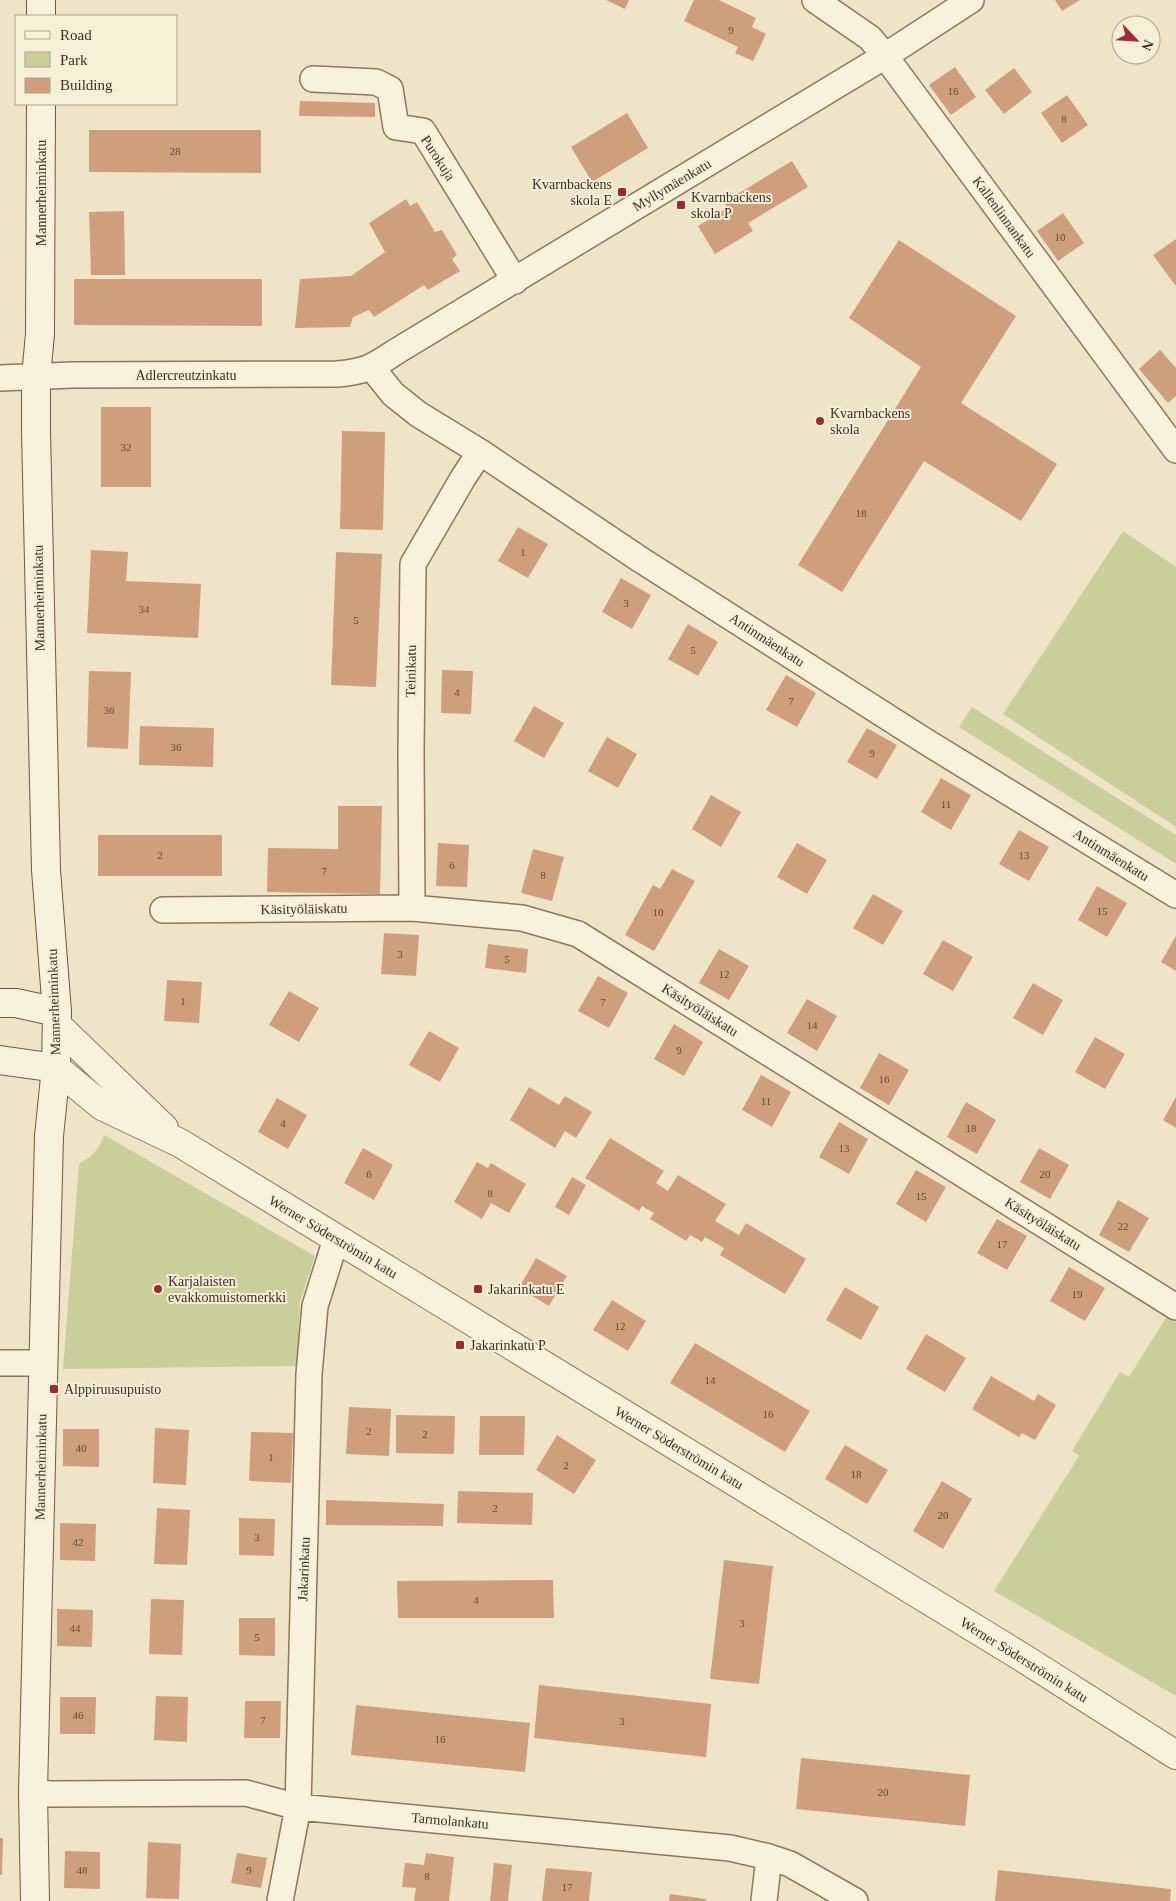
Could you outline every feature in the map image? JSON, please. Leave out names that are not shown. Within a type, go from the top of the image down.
[{"type":"main road","points":[[41,0],[41,15]]},
{"type":"main road","name":"Mannerheiminkatu","points":[[35,1901],[34,1792],[49,1136],[56,1068],[57,1018],[46,870],[38,547],[36,377],[40,334],[41,105]]},
{"type":"main road","points":[[0,1003],[16,1003],[57,1018]]},
{"type":"main road","name":"Werner Söderströmin katu","points":[[57,1018],[180,1143]]},
{"type":"main road","points":[[0,1060],[56,1068]]},
{"type":"main road","name":"Werner Söderströmin katu","points":[[56,1068],[102,1106],[180,1143],[1020,1656],[1176,1755]]},
{"type":"street","name":"Kallenlinnankatu","points":[[815,0],[870,38],[885,56],[1176,450]]},
{"type":"street","name":"Myllymäenkatu","points":[[372,368],[397,351],[885,56],[972,0]]},
{"type":"street","name":"Purokuja","points":[[313,79],[376,82],[390,89],[396,127],[422,131],[515,281]]},
{"type":"street","name":"Adlercreutzinkatu","points":[[0,378],[336,374],[356,373],[372,368]]},
{"type":"street","name":"Antinmäenkatu","points":[[372,368],[393,394],[418,414],[480,452],[641,560],[909,730],[1176,895]]},
{"type":"street","name":"Teinikatu","points":[[412,908],[410,752],[413,564],[480,452]]},
{"type":"street","name":"Käsityöläiskatu","points":[[163,910],[412,908],[522,918],[578,934],[1176,1307]]},
{"type":"street","name":"Jakarinkatu","points":[[280,1901],[298,1807],[309,1374],[315,1306],[336,1238]]},
{"type":"street","points":[[0,1364],[32,1363]]},
{"type":"street","name":"Tarmolankatu","points":[[34,1792],[50,1794],[246,1792],[298,1807],[730,1848],[790,1864],[855,1901]]},
{"type":"street","points":[[764,1901],[769,1857]]},
{"type":"green space","points":[[1123,531],[1176,567],[1176,827],[1003,714]]},
{"type":"green space","points":[[972,707],[1176,835],[1176,864],[959,727]]},
{"type":"green space","points":[[104,1135],[315,1256],[300,1302],[297,1366],[63,1369],[79,1164],[95,1152]]},
{"type":"green space","points":[[1167,1316],[1176,1322],[1176,1696],[994,1591],[1079,1456],[1072,1451],[1120,1372],[1129,1377]]},
{"type":"building","points":[[606,0],[629,0],[625,9]]},
{"type":"building","points":[[694,0],[719,0],[756,18],[752,27],[766,34],[753,61],[735,53],[738,47],[684,21]]},
{"type":"building","points":[[1055,0],[1080,0],[1062,11]]},
{"type":"building","points":[[955,67],[976,97],[951,115],[929,85]]},
{"type":"building","points":[[1014,68],[1032,92],[1004,114],[985,90]]},
{"type":"building","points":[[1067,95],[1088,125],[1062,143],[1041,113]]},
{"type":"building","points":[[300,101],[375,103],[375,117],[299,116]]},
{"type":"building","points":[[627,113],[648,148],[592,182],[571,147]]},
{"type":"building","points":[[89,130],[261,130],[261,173],[89,172]]},
{"type":"building","points":[[792,161],[808,187],[748,223],[753,231],[715,254],[698,226],[727,208],[724,202]]},
{"type":"building","points":[[406,199],[410,206],[417,202],[435,232],[442,230],[457,255],[452,259],[460,271],[428,290],[424,285],[374,317],[369,310],[353,317],[350,327],[295,328],[300,279],[351,276],[385,252],[369,223]]},
{"type":"building","points":[[124,211],[125,275],[91,275],[89,212]]},
{"type":"building","points":[[1063,213],[1084,243],[1058,261],[1037,231]]},
{"type":"building","points":[[1176,239],[1176,285],[1175,285],[1153,255]]},
{"type":"building","points":[[899,240],[1016,316],[961,403],[1057,464],[1021,521],[924,461],[842,592],[798,565],[921,367],[849,318]]},
{"type":"building","points":[[74,279],[262,279],[262,326],[74,325]]},
{"type":"building","points":[[1160,350],[1176,368],[1176,396],[1168,403],[1139,369]]},
{"type":"building","points":[[101,407],[151,407],[151,487],[101,487]]},
{"type":"building","points":[[342,431],[385,432],[383,530],[340,529]]},
{"type":"building","points":[[518,527],[548,544],[528,578],[498,561]]},
{"type":"building","points":[[91,550],[128,552],[126,581],[201,584],[198,638],[87,633]]},
{"type":"building","points":[[336,552],[382,554],[376,687],[331,685]]},
{"type":"building","points":[[621,578],[651,595],[632,629],[602,612]]},
{"type":"building","points":[[688,624],[718,642],[698,676],[668,659]]},
{"type":"building","points":[[442,670],[473,671],[471,714],[441,713]]},
{"type":"building","points":[[89,671],[131,672],[128,749],[87,747]]},
{"type":"building","points":[[786,675],[816,693],[797,727],[766,710]]},
{"type":"building","points":[[534,706],[564,723],[544,758],[514,741]]},
{"type":"building","points":[[140,726],[214,728],[213,767],[139,765]]},
{"type":"building","points":[[867,728],[897,745],[877,779],[847,762]]},
{"type":"building","points":[[607,737],[637,754],[618,788],[588,771]]},
{"type":"building","points":[[941,778],[971,795],[951,830],[921,812]]},
{"type":"building","points":[[711,795],[741,812],[721,847],[692,829]]},
{"type":"building","points":[[338,806],[382,806],[380,894],[267,892],[268,848],[338,849]]},
{"type":"building","points":[[1019,830],[1049,847],[1029,881],[999,864]]},
{"type":"building","points":[[98,835],[222,835],[222,876],[98,876]]},
{"type":"building","points":[[438,843],[469,845],[467,887],[436,886]]},
{"type":"building","points":[[797,843],[827,860],[807,894],[777,877]]},
{"type":"building","points":[[533,849],[564,857],[552,901],[521,893]]},
{"type":"building","points":[[672,869],[695,881],[654,951],[625,935],[653,885],[660,889]]},
{"type":"building","points":[[1097,886],[1127,903],[1107,937],[1078,920]]},
{"type":"building","points":[[873,894],[903,911],[883,945],[853,928]]},
{"type":"building","points":[[384,933],[419,935],[416,976],[381,974]]},
{"type":"building","points":[[1176,936],[1176,971],[1161,962]]},
{"type":"building","points":[[943,940],[973,957],[953,991],[923,974]]},
{"type":"building","points":[[488,944],[528,949],[526,973],[485,968]]},
{"type":"building","points":[[719,949],[749,966],[729,1000],[699,983]]},
{"type":"building","points":[[598,976],[628,993],[609,1028],[578,1011]]},
{"type":"building","points":[[167,980],[202,982],[199,1023],[164,1021]]},
{"type":"building","points":[[1033,983],[1063,1000],[1043,1035],[1013,1018]]},
{"type":"building","points":[[289,991],[319,1008],[299,1042],[269,1025]]},
{"type":"building","points":[[807,999],[837,1016],[817,1051],[787,1033]]},
{"type":"building","points":[[674,1024],[703,1042],[684,1076],[654,1059]]},
{"type":"building","points":[[429,1031],[459,1048],[440,1082],[409,1065]]},
{"type":"building","points":[[1095,1037],[1125,1054],[1105,1089],[1075,1072]]},
{"type":"building","points":[[879,1053],[909,1070],[889,1105],[860,1088]]},
{"type":"building","points":[[761,1075],[791,1092],[772,1127],[742,1110]]},
{"type":"building","points":[[529,1087],[559,1105],[565,1096],[592,1112],[576,1138],[565,1131],[555,1148],[510,1120]]},
{"type":"building","points":[[1176,1097],[1176,1128],[1163,1120]]},
{"type":"building","points":[[277,1098],[307,1115],[288,1149],[258,1132]]},
{"type":"building","points":[[966,1102],[996,1120],[977,1154],[947,1137]]},
{"type":"building","points":[[839,1122],[868,1139],[849,1174],[819,1157]]},
{"type":"building","points":[[610,1138],[664,1171],[656,1183],[668,1191],[678,1175],[726,1204],[715,1221],[739,1235],[746,1223],[806,1259],[785,1294],[720,1255],[724,1248],[705,1237],[702,1242],[690,1235],[686,1241],[650,1219],[654,1213],[642,1206],[639,1211],[585,1178]]},
{"type":"building","points":[[363,1148],[393,1165],[374,1200],[344,1183]]},
{"type":"building","points":[[1039,1148],[1069,1165],[1050,1199],[1020,1182]]},
{"type":"building","points":[[477,1162],[488,1168],[491,1163],[526,1184],[509,1213],[491,1203],[482,1219],[454,1202]]},
{"type":"building","points":[[916,1170],[946,1187],[926,1222],[896,1204]]},
{"type":"building","points":[[572,1177],[586,1185],[569,1215],[555,1207]]},
{"type":"building","points":[[1118,1200],[1149,1218],[1129,1252],[1099,1235]]},
{"type":"building","points":[[997,1219],[1027,1236],[1007,1270],[977,1253]]},
{"type":"building","points":[[536,1258],[567,1276],[549,1306],[519,1288]]},
{"type":"building","points":[[1069,1267],[1105,1288],[1085,1321],[1050,1301]]},
{"type":"building","points":[[845,1287],[879,1307],[861,1340],[826,1320]]},
{"type":"building","points":[[612,1300],[646,1321],[628,1351],[593,1330]]},
{"type":"building","points":[[926,1334],[966,1358],[945,1392],[906,1369]]},
{"type":"building","points":[[695,1343],[810,1411],[785,1452],[670,1383]]},
{"type":"building","points":[[991,1376],[1034,1401],[1038,1394],[1056,1405],[1035,1440],[1022,1433],[1019,1437],[972,1409]]},
{"type":"building","points":[[349,1407],[391,1409],[389,1456],[346,1454]]},
{"type":"building","points":[[396,1415],[455,1416],[454,1454],[396,1453]]},
{"type":"building","points":[[480,1416],[525,1416],[524,1455],[479,1455]]},
{"type":"building","points":[[155,1428],[189,1430],[186,1485],[153,1483]]},
{"type":"building","points":[[63,1429],[99,1429],[99,1467],[63,1466]]},
{"type":"building","points":[[251,1432],[293,1433],[291,1483],[249,1481]]},
{"type":"building","points":[[557,1435],[596,1460],[574,1494],[536,1470]]},
{"type":"building","points":[[845,1445],[888,1470],[867,1504],[825,1479]]},
{"type":"building","points":[[942,1481],[972,1499],[943,1549],[913,1531]]},
{"type":"building","points":[[458,1491],[533,1493],[532,1525],[457,1523]]},
{"type":"building","points":[[326,1500],[444,1504],[443,1526],[326,1525]]},
{"type":"building","points":[[157,1508],[190,1510],[187,1565],[154,1564]]},
{"type":"building","points":[[239,1518],[275,1519],[274,1556],[239,1555]]},
{"type":"building","points":[[60,1523],[96,1524],[95,1561],[60,1560]]},
{"type":"building","points":[[724,1560],[773,1566],[759,1684],[710,1679]]},
{"type":"building","points":[[553,1580],[554,1618],[398,1618],[397,1581]]},
{"type":"building","points":[[151,1599],[184,1600],[182,1655],[149,1654]]},
{"type":"building","points":[[57,1609],[93,1610],[92,1647],[57,1646]]},
{"type":"building","points":[[239,1618],[275,1618],[275,1656],[239,1655]]},
{"type":"building","points":[[539,1685],[711,1704],[706,1757],[534,1738]]},
{"type":"building","points":[[156,1696],[188,1697],[187,1742],[154,1740]]},
{"type":"building","points":[[60,1697],[96,1697],[95,1734],[60,1734]]},
{"type":"building","points":[[245,1701],[281,1701],[280,1738],[244,1738]]},
{"type":"building","points":[[356,1705],[530,1723],[525,1772],[351,1755]]},
{"type":"building","points":[[801,1758],[970,1775],[965,1826],[796,1809]]},
{"type":"building","points":[[0,1838],[3,1838],[2,1875],[0,1875]]},
{"type":"building","points":[[148,1842],[181,1844],[179,1899],[146,1898]]},
{"type":"building","points":[[65,1851],[100,1852],[100,1889],[64,1888]]},
{"type":"building","points":[[237,1853],[267,1858],[261,1888],[231,1883]]},
{"type":"building","points":[[426,1853],[454,1857],[449,1901],[414,1901],[416,1888],[402,1887],[405,1863],[424,1865]]},
{"type":"building","points":[[494,1863],[512,1865],[508,1901],[490,1901]]},
{"type":"building","points":[[546,1868],[592,1872],[589,1901],[542,1901]]},
{"type":"building","points":[[998,1870],[1171,1889],[1170,1901],[995,1901]]},
{"type":"building","points":[[670,1894],[706,1899],[706,1901],[669,1901]]},
{"type":"place","name":"Kvarnbackens skola E","points":[[622,192]]},
{"type":"place","name":"Kvarnbackens skola P","points":[[681,205]]},
{"type":"place","name":"Kvarnbackens skola","points":[[820,421]]},
{"type":"place","name":"Karjalaisten evakkomuistomerkki","points":[[158,1289]]},
{"type":"place","name":"Jakarinkatu E","points":[[478,1289]]},
{"type":"place","name":"Jakarinkatu P","points":[[460,1345]]},
{"type":"place","name":"Alppiruusupuisto","points":[[54,1389]]}]
